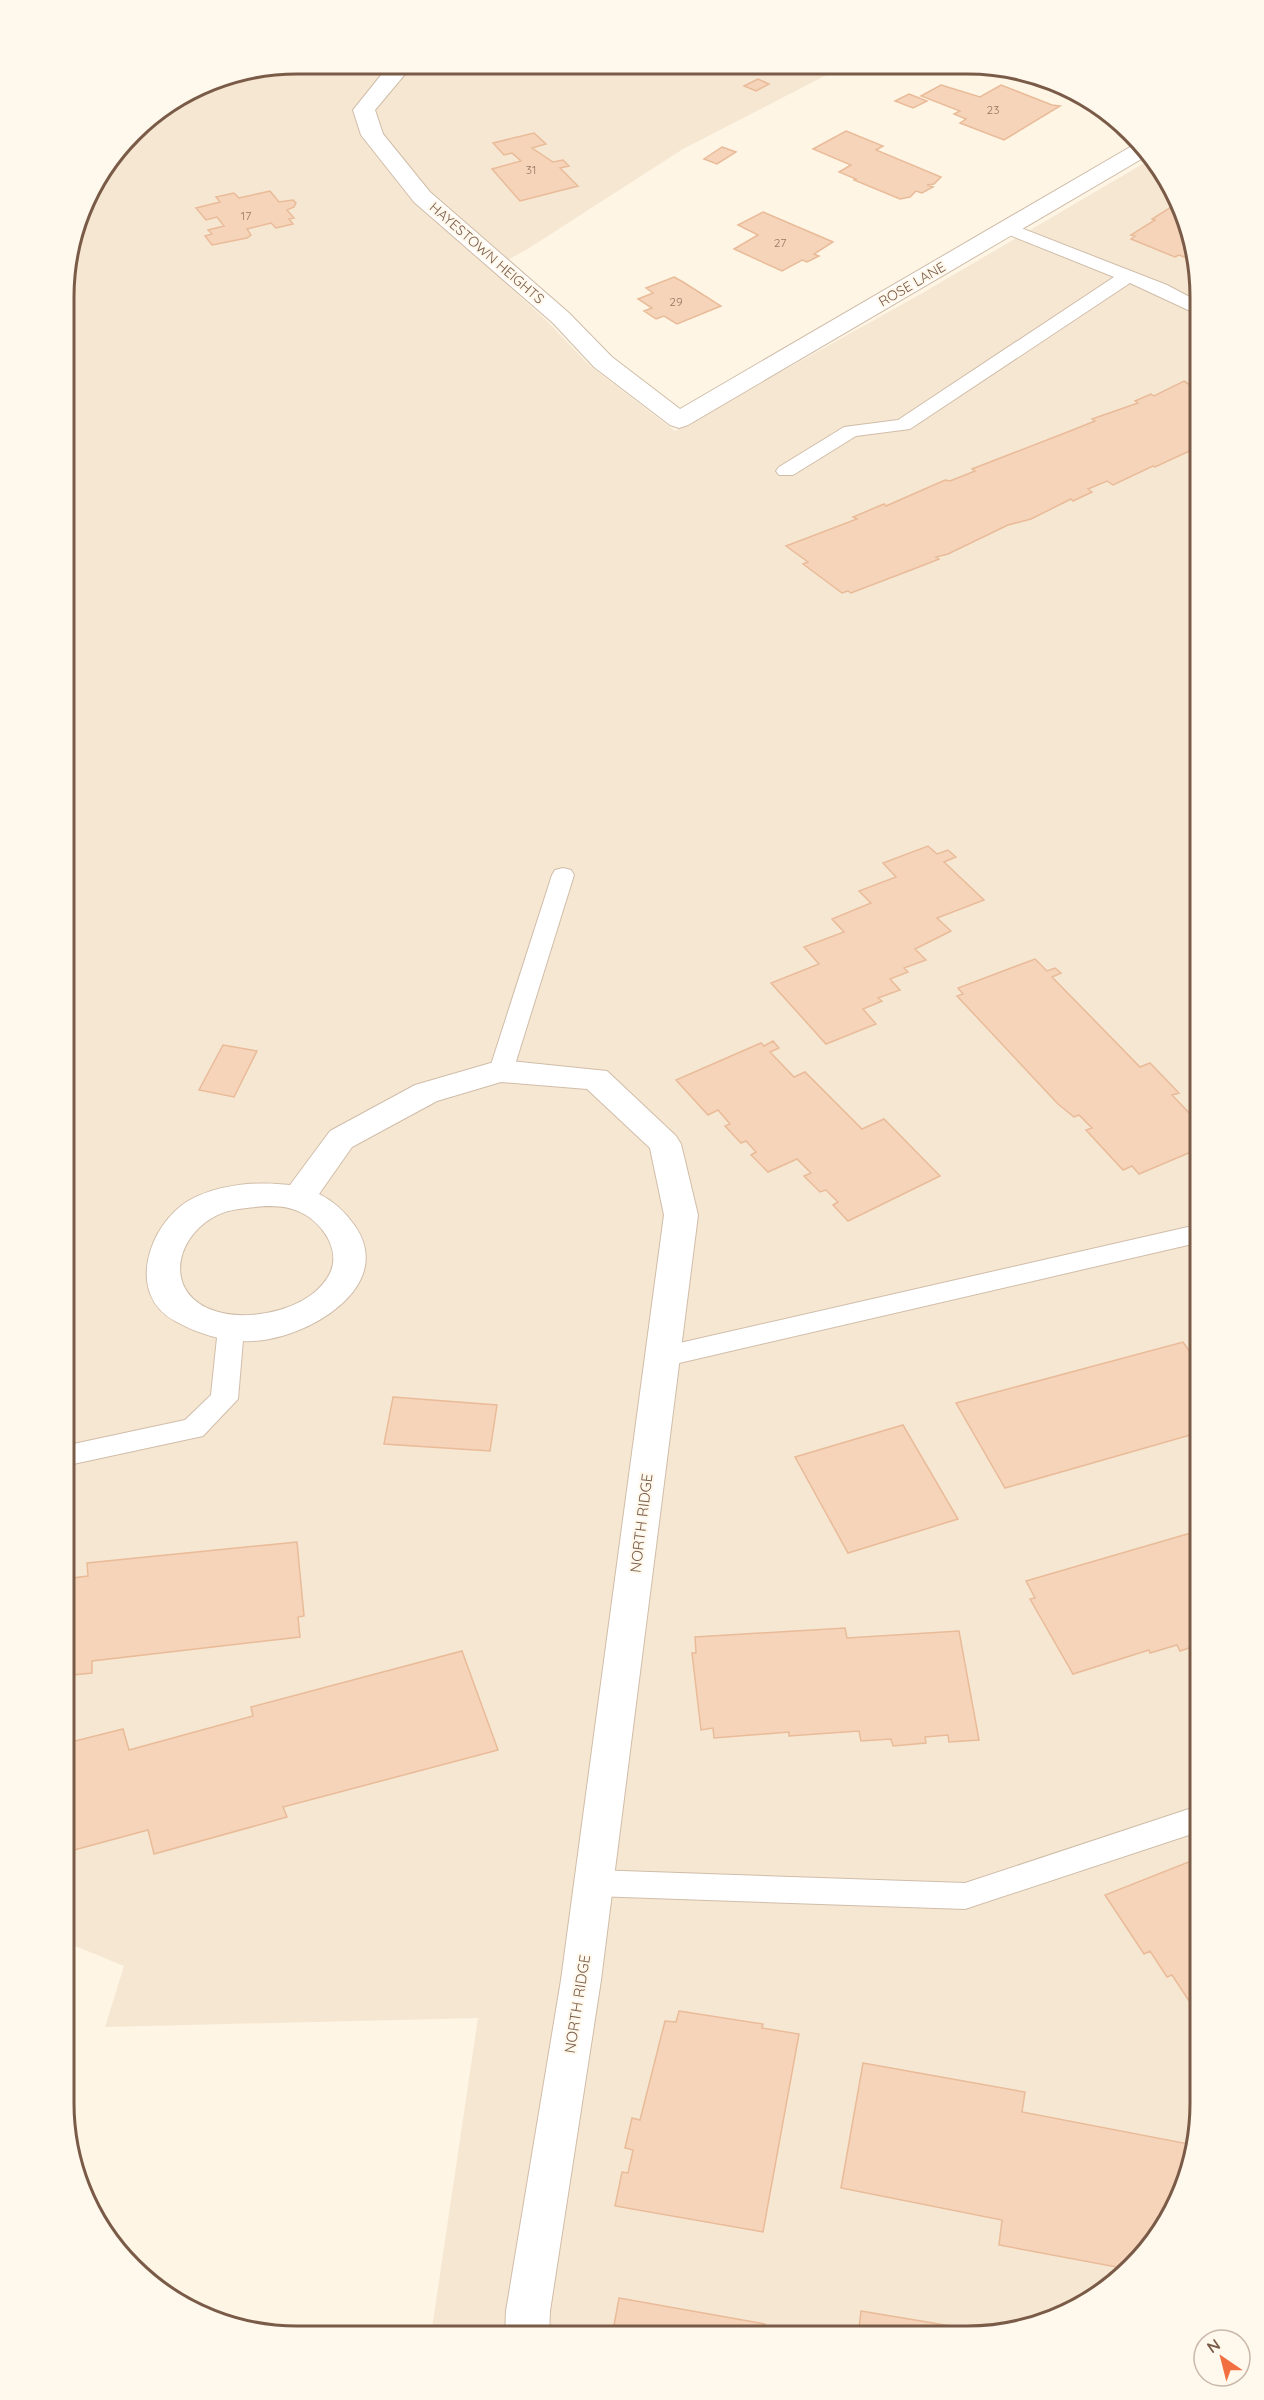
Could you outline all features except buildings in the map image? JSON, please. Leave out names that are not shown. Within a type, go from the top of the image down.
[{"type":"street","name":"HAYESTOWN HEIGHTS","points":[[393,74],[364,110],[372,135],[423,197],[561,318],[603,362],[679,420]]},
{"type":"street","name":"ROSE LANE","points":[[679,420],[1137,153]]},
{"type":"street","name":"NORTH RIDGE","points":[[298,1198],[341,1139],[426,1093],[501,1071],[596,1078],[665,1144],[681,1215],[581,1980],[527,2326]]},
{"type":"street","points":[[265,1194],[298,1198],[325,1212],[343,1231],[350,1255],[345,1279],[326,1301],[299,1318],[266,1328],[231,1328],[199,1319],[175,1302],[162,1279],[163,1254],[176,1230],[200,1210],[231,1198],[265,1194]]},
{"type":"lane","points":[[1008,228],[1128,276],[1190,305]]},
{"type":"lane","points":[[786,471],[851,431],[903,425],[1128,276]]},
{"type":"lane","points":[[501,1071],[563,875]]},
{"type":"lane","points":[[662,1357],[1190,1236]]},
{"type":"lane","points":[[74,1454],[193,1429],[224,1399],[231,1328]]},
{"type":"lane","points":[[594,1883],[965,1896],[1190,1822]]},
{"type":"shaded area","points":[[828,74],[683,149],[526,250],[490,269],[548,322],[589,365],[675,431],[919,295],[1145,163],[1161,185],[1179,225],[1190,282],[1190,2118],[1179,2175],[1161,2215],[1125,2261],[1079,2297],[1039,2315],[996,2325],[432,2326],[478,2018],[105,2027],[124,1966],[74,1946],[74,282],[85,225],[103,185],[139,139],[185,103],[225,85],[268,75]]}]
